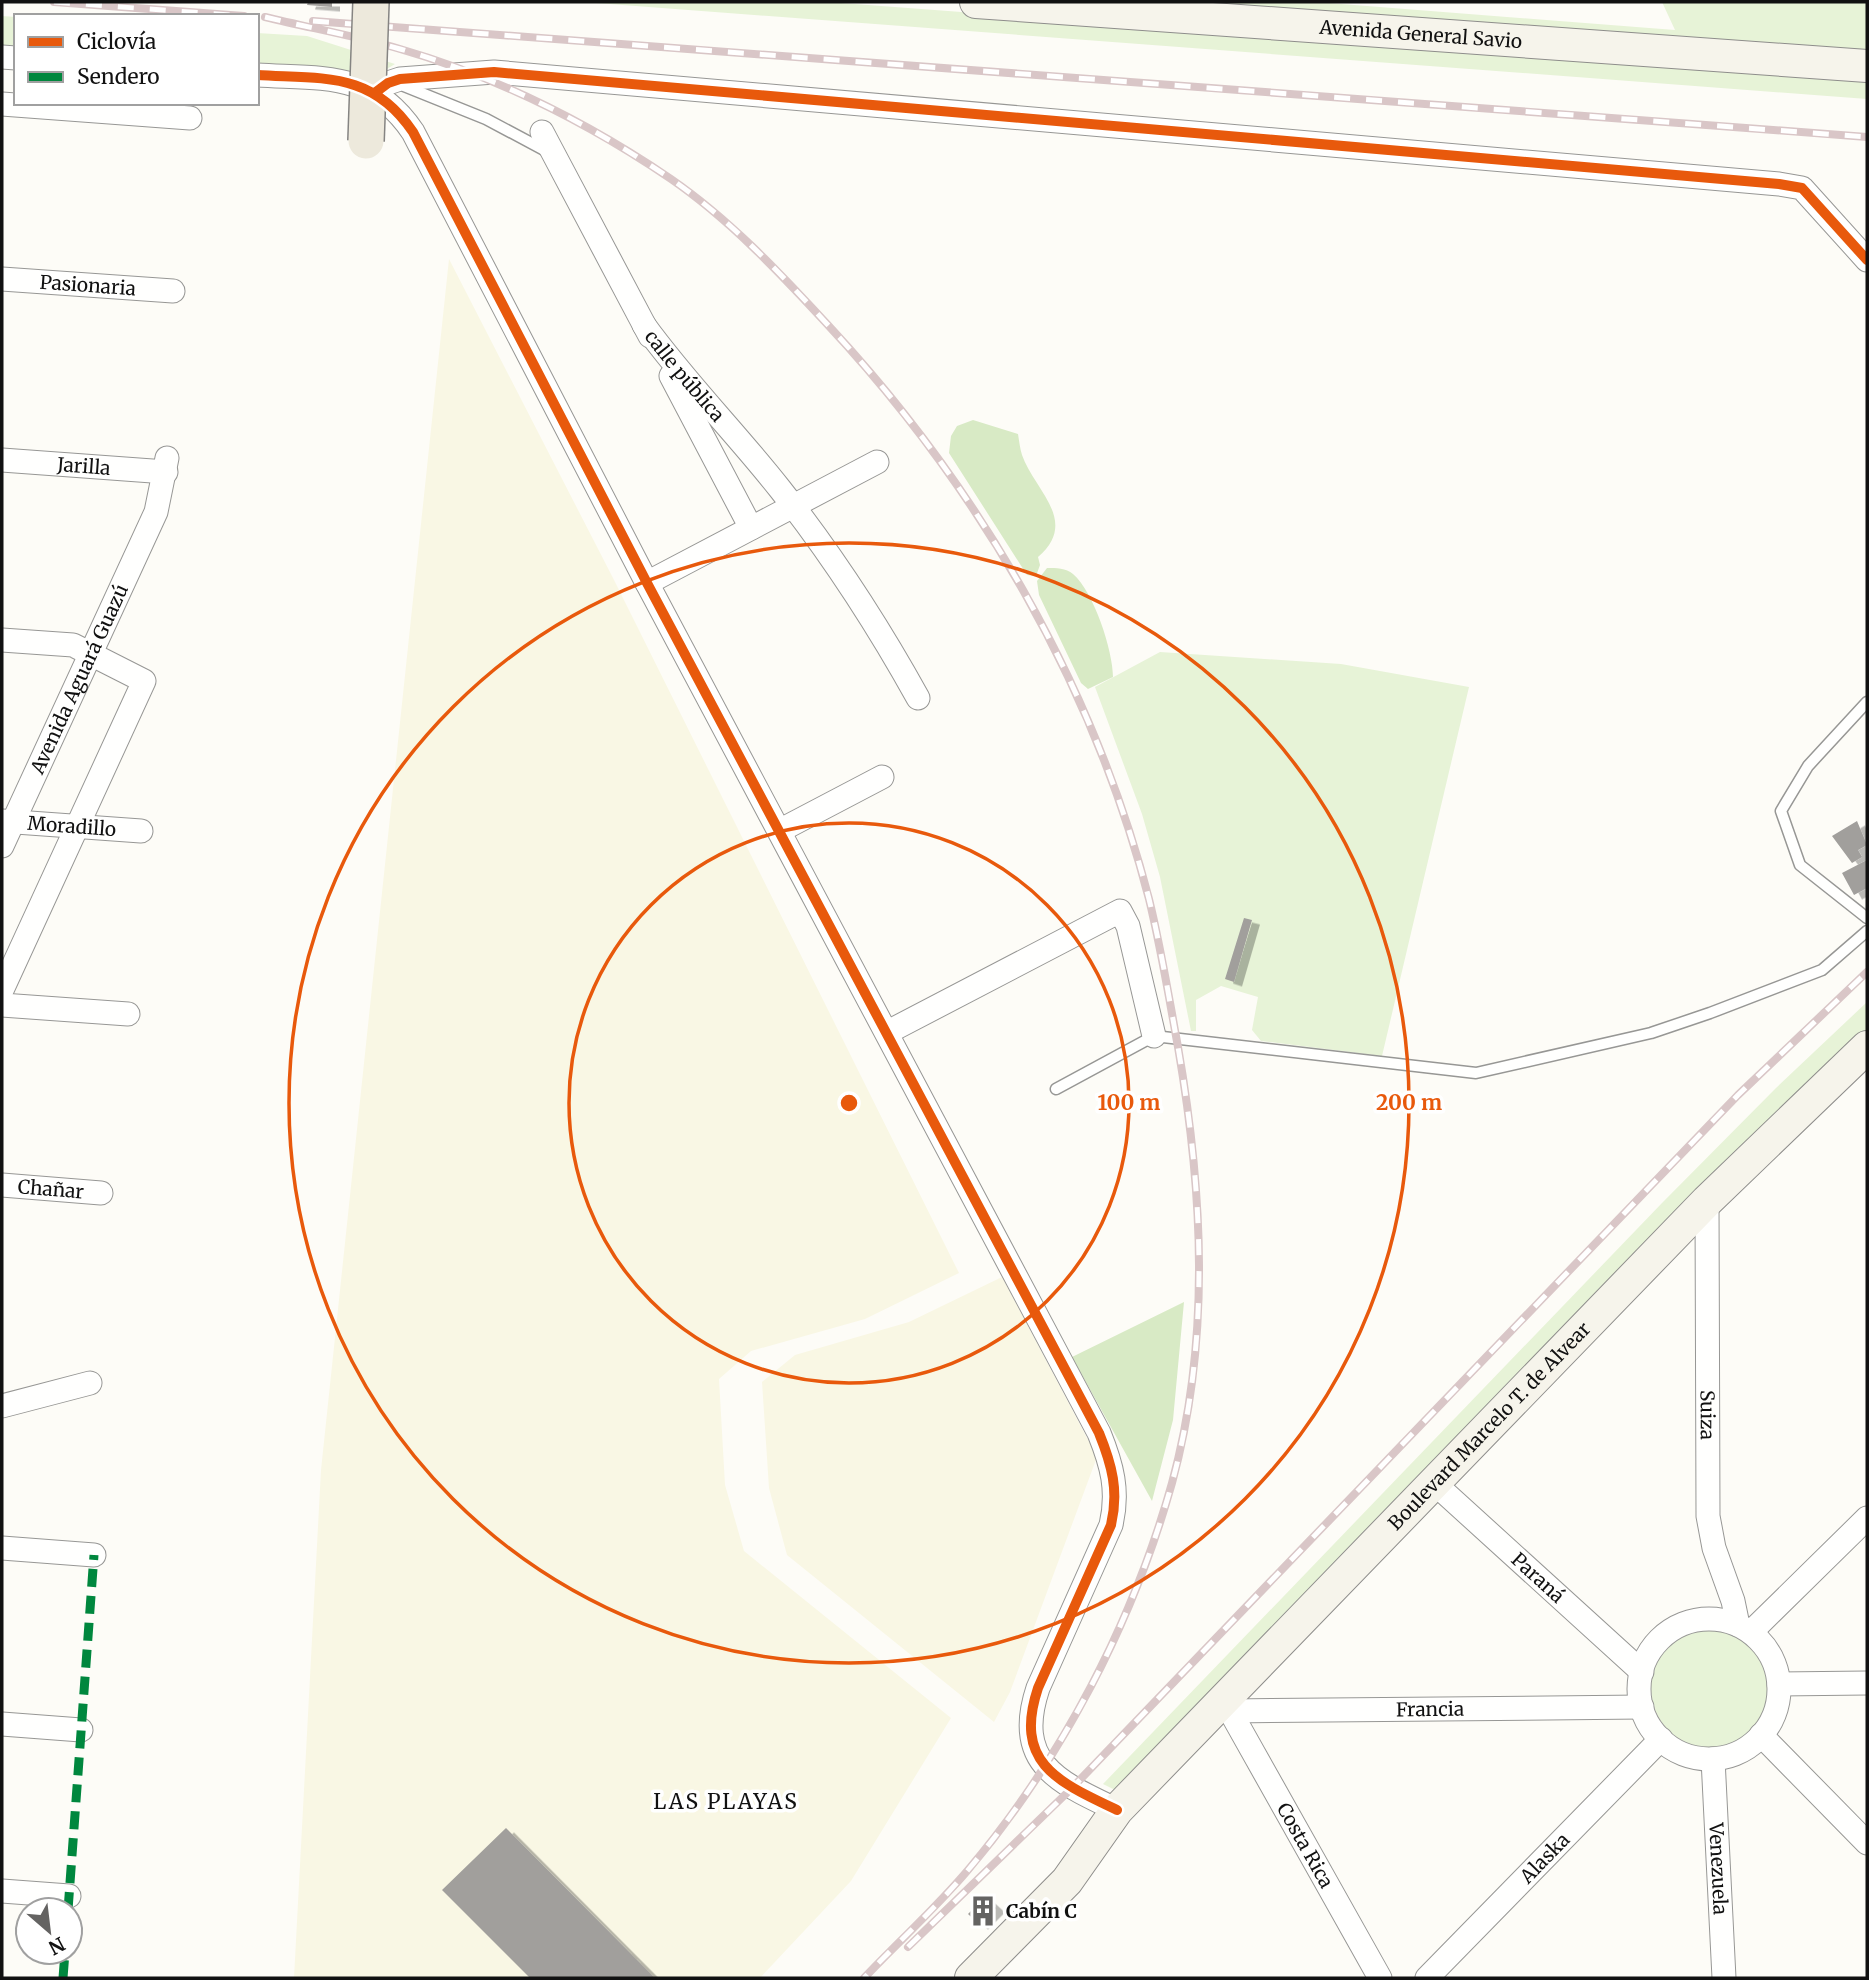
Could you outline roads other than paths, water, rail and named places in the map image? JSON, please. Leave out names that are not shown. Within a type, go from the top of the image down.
[{"type":"main road","points":[[366,141],[371,2]]},
{"type":"main road","name":"Avenida General Savio","points":[[976,2],[1867,66]]},
{"type":"main road","name":"Boulevard Marcelo T. de Alvear","points":[[971,1978],[1067,1881],[1117,1810],[1225,1707],[1433,1482],[1707,1201],[1867,1047]]},
{"type":"street","points":[[259,75],[382,87],[400,79],[494,72],[1779,184],[1802,188],[1867,260]]},
{"type":"street","points":[[382,87],[401,115],[647,583],[888,1032],[1093,1420],[1111,1461],[1115,1494],[1111,1525],[1038,1688],[1030,1724],[1034,1750],[1044,1766],[1072,1788],[1117,1810]]},
{"type":"street","points":[[15,105],[190,118]]},
{"type":"street","points":[[542,132],[644,325]]},
{"type":"street","name":"Pasionaria","points":[[2,279],[173,291]]},
{"type":"street","name":"calle pública","points":[[644,325],[676,368],[793,506],[876,621],[918,698]]},
{"type":"street","name":"calle pública","points":[[644,325],[751,528]]},
{"type":"street","name":"Jarilla","points":[[2,460],[166,465]]},
{"type":"street","points":[[647,583],[877,462]]},
{"type":"street","name":"Avenida Aguará Guazú","points":[[2,846],[7,822],[156,512],[166,465]]},
{"type":"street","points":[[2,640],[73,645],[144,681],[2,990]]},
{"type":"street","points":[[780,830],[882,777]]},
{"type":"street","name":"Moradillo","points":[[7,822],[141,831]]},
{"type":"street","points":[[888,1032],[1120,911],[1128,926],[1154,1036]]},
{"type":"street","points":[[2,1005],[128,1014]]},
{"type":"street","name":"Chañar","points":[[2,1185],[101,1193]]},
{"type":"street","name":"Suiza","points":[[1707,1201],[1708,1516],[1714,1548],[1744,1629]]},
{"type":"street","points":[[2,1406],[90,1383]]},
{"type":"street","name":"Paraná","points":[[1433,1482],[1642,1672]]},
{"type":"street","points":[[1744,1629],[1867,1518]]},
{"type":"street","points":[[2,1548],[94,1555]]},
{"type":"street","points":[[1714,1619],[1744,1629],[1771,1655],[1779,1684],[1775,1712],[1761,1735],[1739,1752],[1713,1759],[1685,1754],[1661,1739],[1642,1707],[1642,1672],[1652,1650],[1679,1626],[1714,1619]]},
{"type":"street","points":[[1779,1684],[1867,1683]]},
{"type":"street","name":"Francia","points":[[1225,1707],[1642,1707]]},
{"type":"street","name":"Costa Rica","points":[[1225,1707],[1380,1978]]},
{"type":"street","points":[[2,1724],[81,1730]]},
{"type":"street","points":[[1761,1735],[1867,1843]]},
{"type":"street","name":"Alaska","points":[[1427,1978],[1661,1739]]},
{"type":"street","name":"Venezuela","points":[[1713,1759],[1724,1978]]},
{"type":"street","points":[[2,1891],[69,1896]]},
{"type":"lane","points":[[382,87],[427,93],[463,108],[554,155]]},
{"type":"lane","points":[[1867,702],[1808,765],[1781,811],[1800,865],[1867,918]]},
{"type":"lane","points":[[1056,1089],[1154,1036],[1476,1073],[1651,1033],[1710,1013],[1822,970],[1867,931]]},
{"type":"railway","points":[[54,2],[217,14]]},
{"type":"railway","points":[[265,17],[400,49],[506,87],[574,120],[639,158],[671,179],[733,229],[809,304],[882,386],[933,452],[980,520],[1024,591],[1062,665],[1096,741],[1125,819],[1149,899],[1161,954],[1187,1102],[1197,1211],[1198,1320],[1193,1375],[1172,1483],[1137,1586],[1091,1687],[1064,1735],[1034,1782],[968,1870],[864,1978]]},
{"type":"railway","points":[[313,21],[1867,137]]},
{"type":"railway","points":[[908,1947],[1072,1788],[1738,1095],[1867,972]]},
{"type":"place","name":"Cabín C","points":[[983,1911]]},
{"type":"district","name":"LAS PLAYAS","points":[[726,1802]]}]
